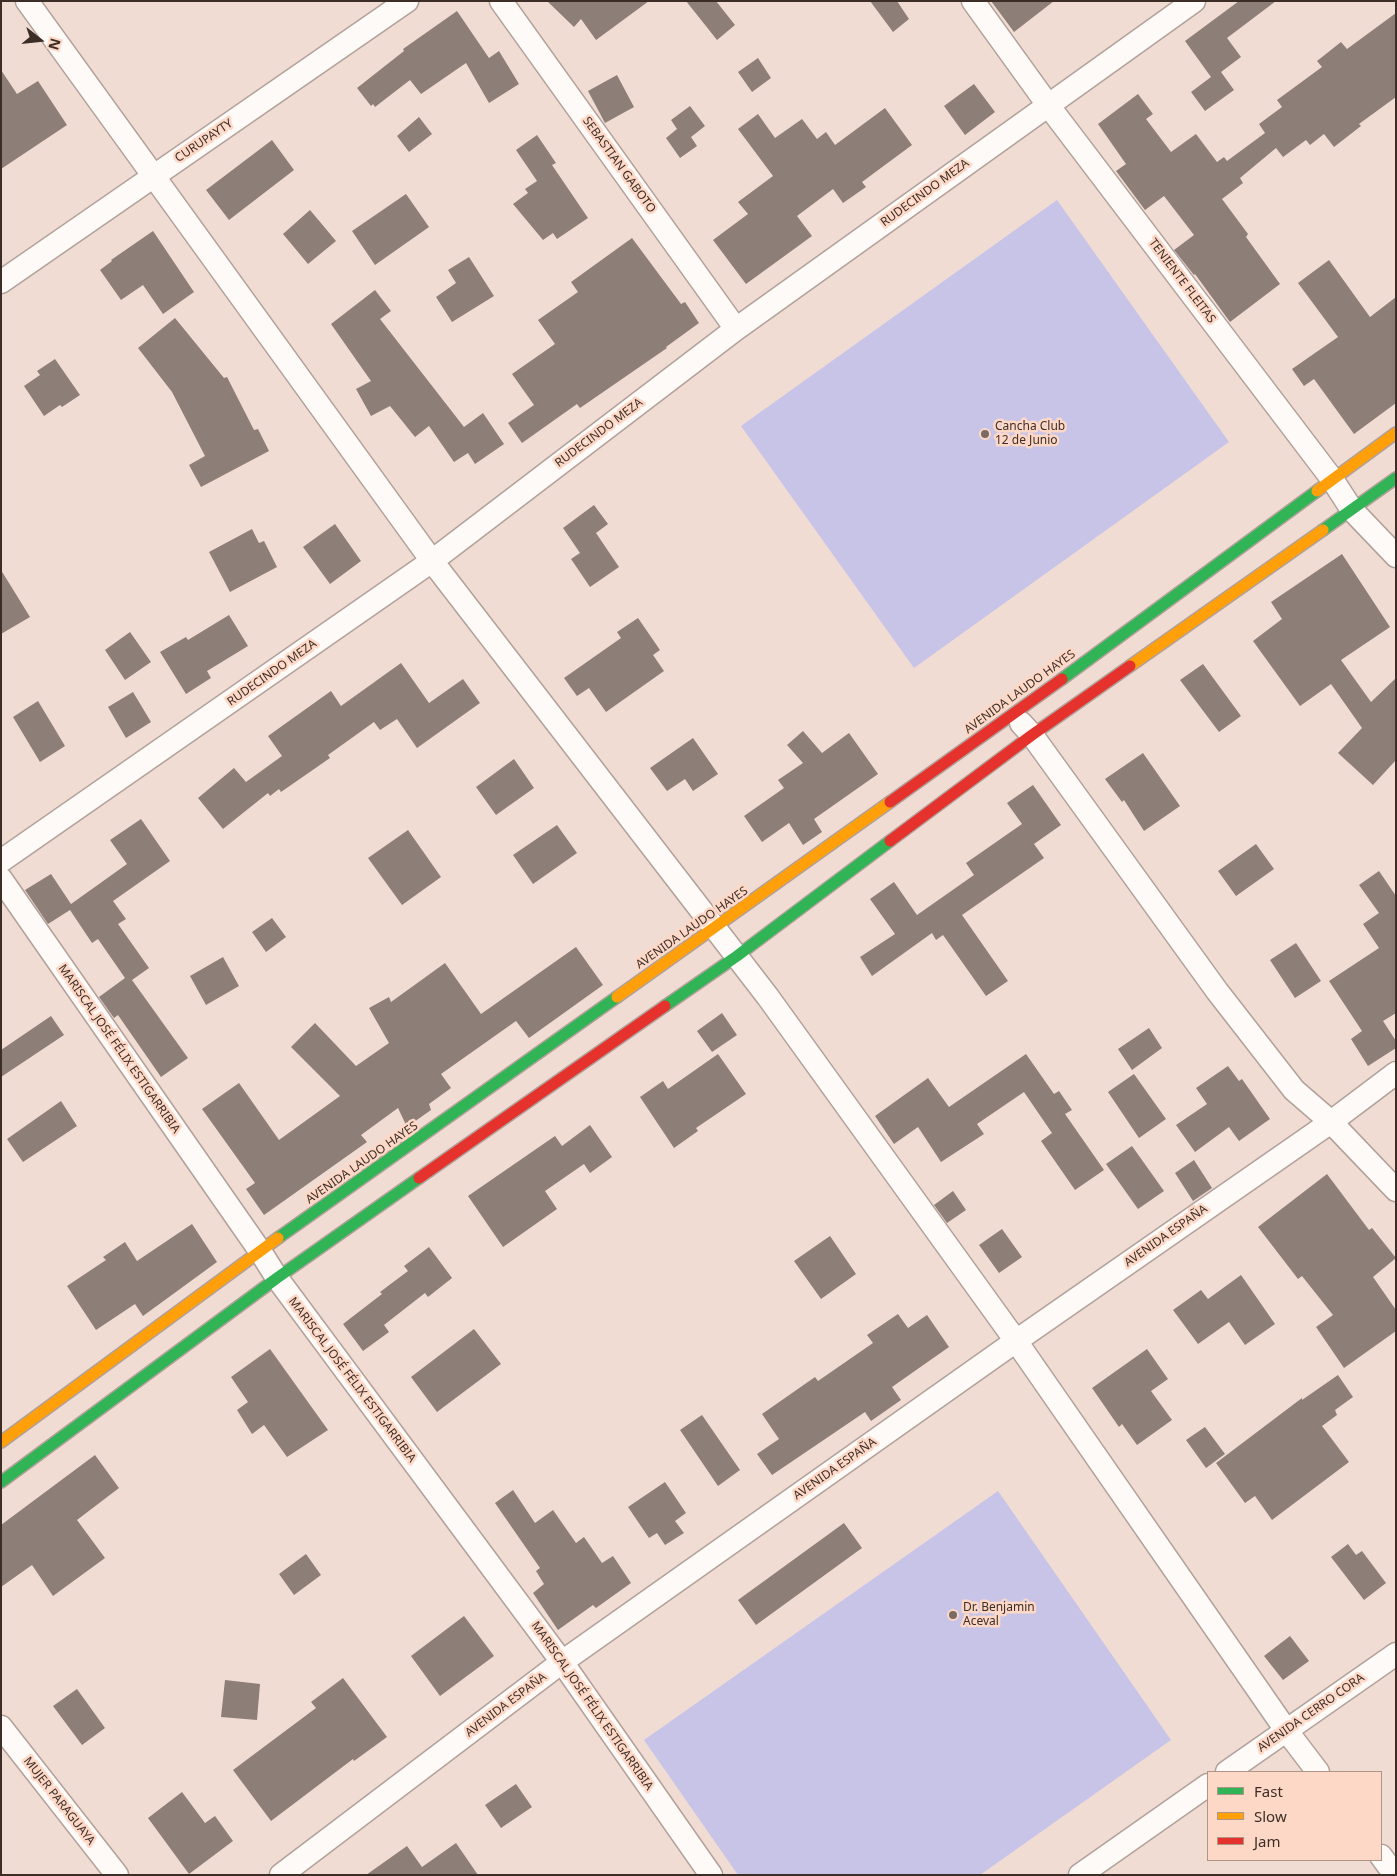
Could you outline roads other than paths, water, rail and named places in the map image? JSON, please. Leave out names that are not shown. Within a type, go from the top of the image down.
[{"type":"street","points":[[27,1],[432,561],[737,956],[1016,1341],[1286,1730],[1317,1771]]},
{"type":"street","name":"CURUPAYTY","points":[[1,282],[408,1]]},
{"type":"street","name":"SEBASTIAN GABOTO","points":[[501,1],[736,329]]},
{"type":"street","name":"TENIENTE FLEITAS","points":[[973,1],[1048,105],[1332,479],[1352,510],[1396,556]]},
{"type":"street","name":"RUDECINDO MEZA","points":[[1,861],[432,561],[736,329],[1194,1]]},
{"type":"street","name":"AVENIDA LAUDO HAYES","points":[[1,1442],[260,1251],[715,929],[1013,714],[1396,433]]},
{"type":"street","points":[[1,1482],[277,1278],[737,956],[1032,735],[1396,478]]},
{"type":"street","points":[[1013,714],[1032,735],[1217,991],[1294,1090],[1330,1122],[1396,1190]]},
{"type":"street","name":"MARISCAL JOSÉ FÉLIX ESTIGARRIBIA","points":[[1,879],[277,1278],[562,1662],[711,1875]]},
{"type":"street","name":"AVENIDA ESPAÑA","points":[[281,1875],[562,1662],[1330,1122],[1396,1073]]},
{"type":"street","name":"AVENIDA CERRO CORA","points":[[1227,1771],[1396,1654]]},
{"type":"street","name":"MUJER PARAGUAYA","points":[[1,1727],[117,1875]]},
{"type":"street","points":[[1080,1875],[1207,1786]]},
{"type":"street","points":[[1382,1857],[1395,1875]]},
{"type":"place","name":"Cancha Club 12 de Junio","points":[[985,434]]},
{"type":"place","name":"Dr. Benjamin Aceval","points":[[953,1615]]}]
